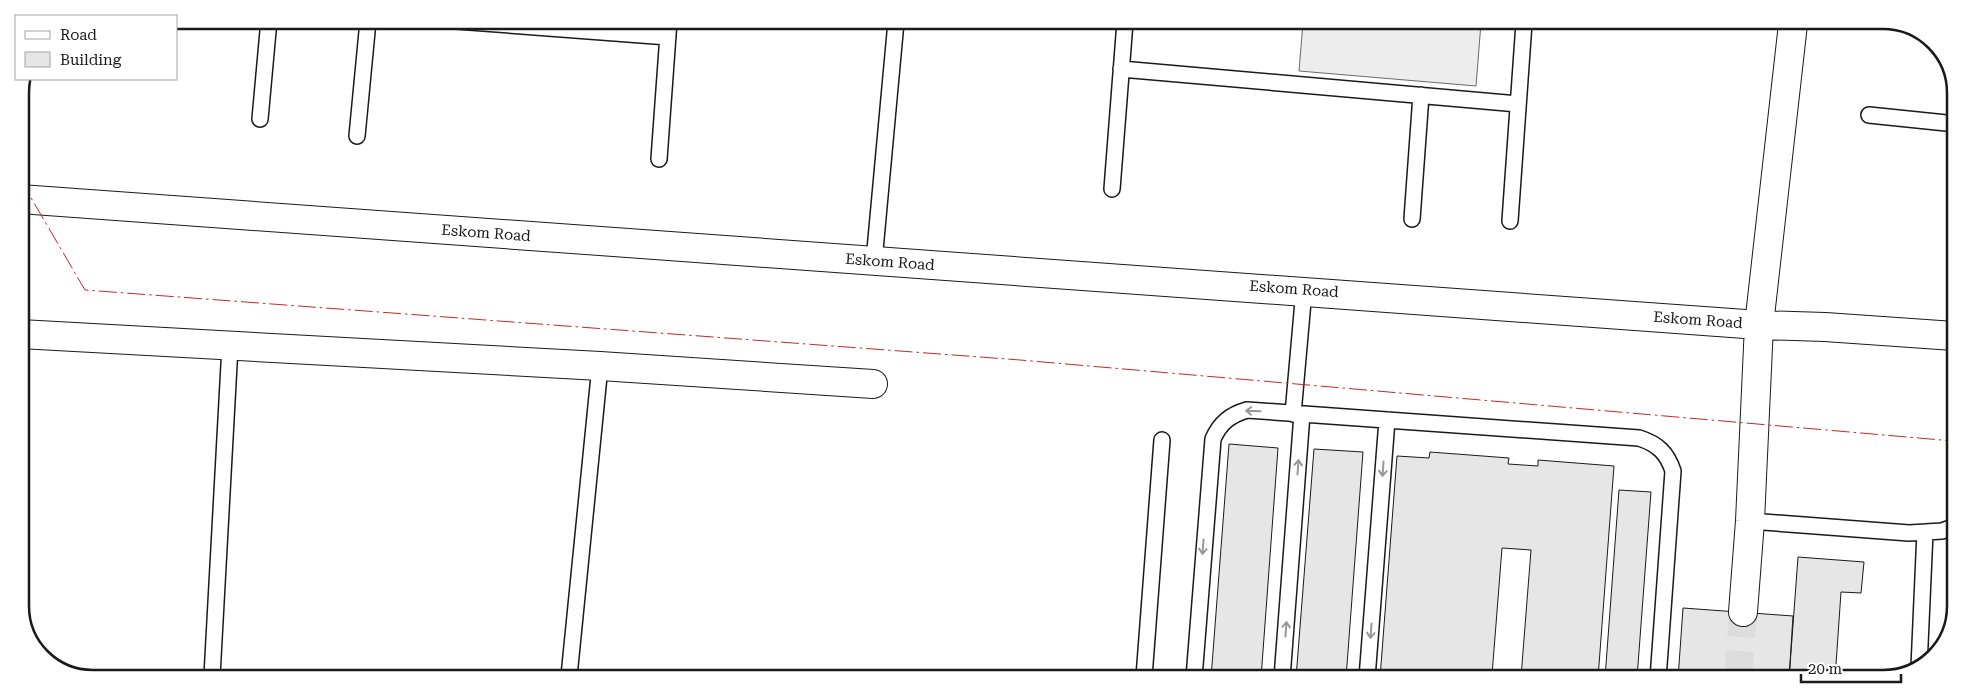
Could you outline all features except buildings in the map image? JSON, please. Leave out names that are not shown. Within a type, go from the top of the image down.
[{"type":"street","name":"Eskom Road","points":[[1759,325],[1792,29]]},
{"type":"street","name":"Eskom Road","points":[[29,200],[1304,290],[1759,325],[1825,327],[1947,336]]},
{"type":"street","points":[[1743,612],[1750,521],[1759,325]]},
{"type":"street","points":[[29,335],[600,366],[874,384]]},
{"type":"lane","points":[[260,119],[268,29]]},
{"type":"lane","points":[[357,136],[367,29]]},
{"type":"lane","points":[[562,29],[668,37]]},
{"type":"lane","points":[[659,159],[668,29]]},
{"type":"lane","points":[[874,261],[895,29]]},
{"type":"lane","points":[[1112,189],[1124,29]]},
{"type":"lane","points":[[1510,221],[1524,29]]},
{"type":"lane","points":[[1121,69],[1518,104]]},
{"type":"lane","points":[[1412,219],[1421,95]]},
{"type":"lane","points":[[1869,115],[1947,123]]},
{"type":"lane","points":[[1282,670],[1304,290]]},
{"type":"lane","points":[[212,670],[230,346]]},
{"type":"lane","points":[[570,670],[600,366]]},
{"type":"lane","points":[[1195,670],[1213,439],[1223,422],[1234,414],[1247,410],[1639,438],[1652,442],[1662,450],[1670,461],[1673,472],[1659,670]]},
{"type":"lane","points":[[1368,670],[1387,420]]},
{"type":"lane","points":[[1145,670],[1162,440]]},
{"type":"lane","points":[[1750,521],[1909,533],[1947,529]]},
{"type":"lane","points":[[1919,659],[1925,532]]},
{"type":"shaded area","points":[[1302,29],[1481,29],[1476,86],[1299,71]]},
{"type":"tunnel","points":[[1739,670],[1743,612]]},
{"type":"power","points":[[29,194],[85,290],[1020,360],[1947,440]]}]
